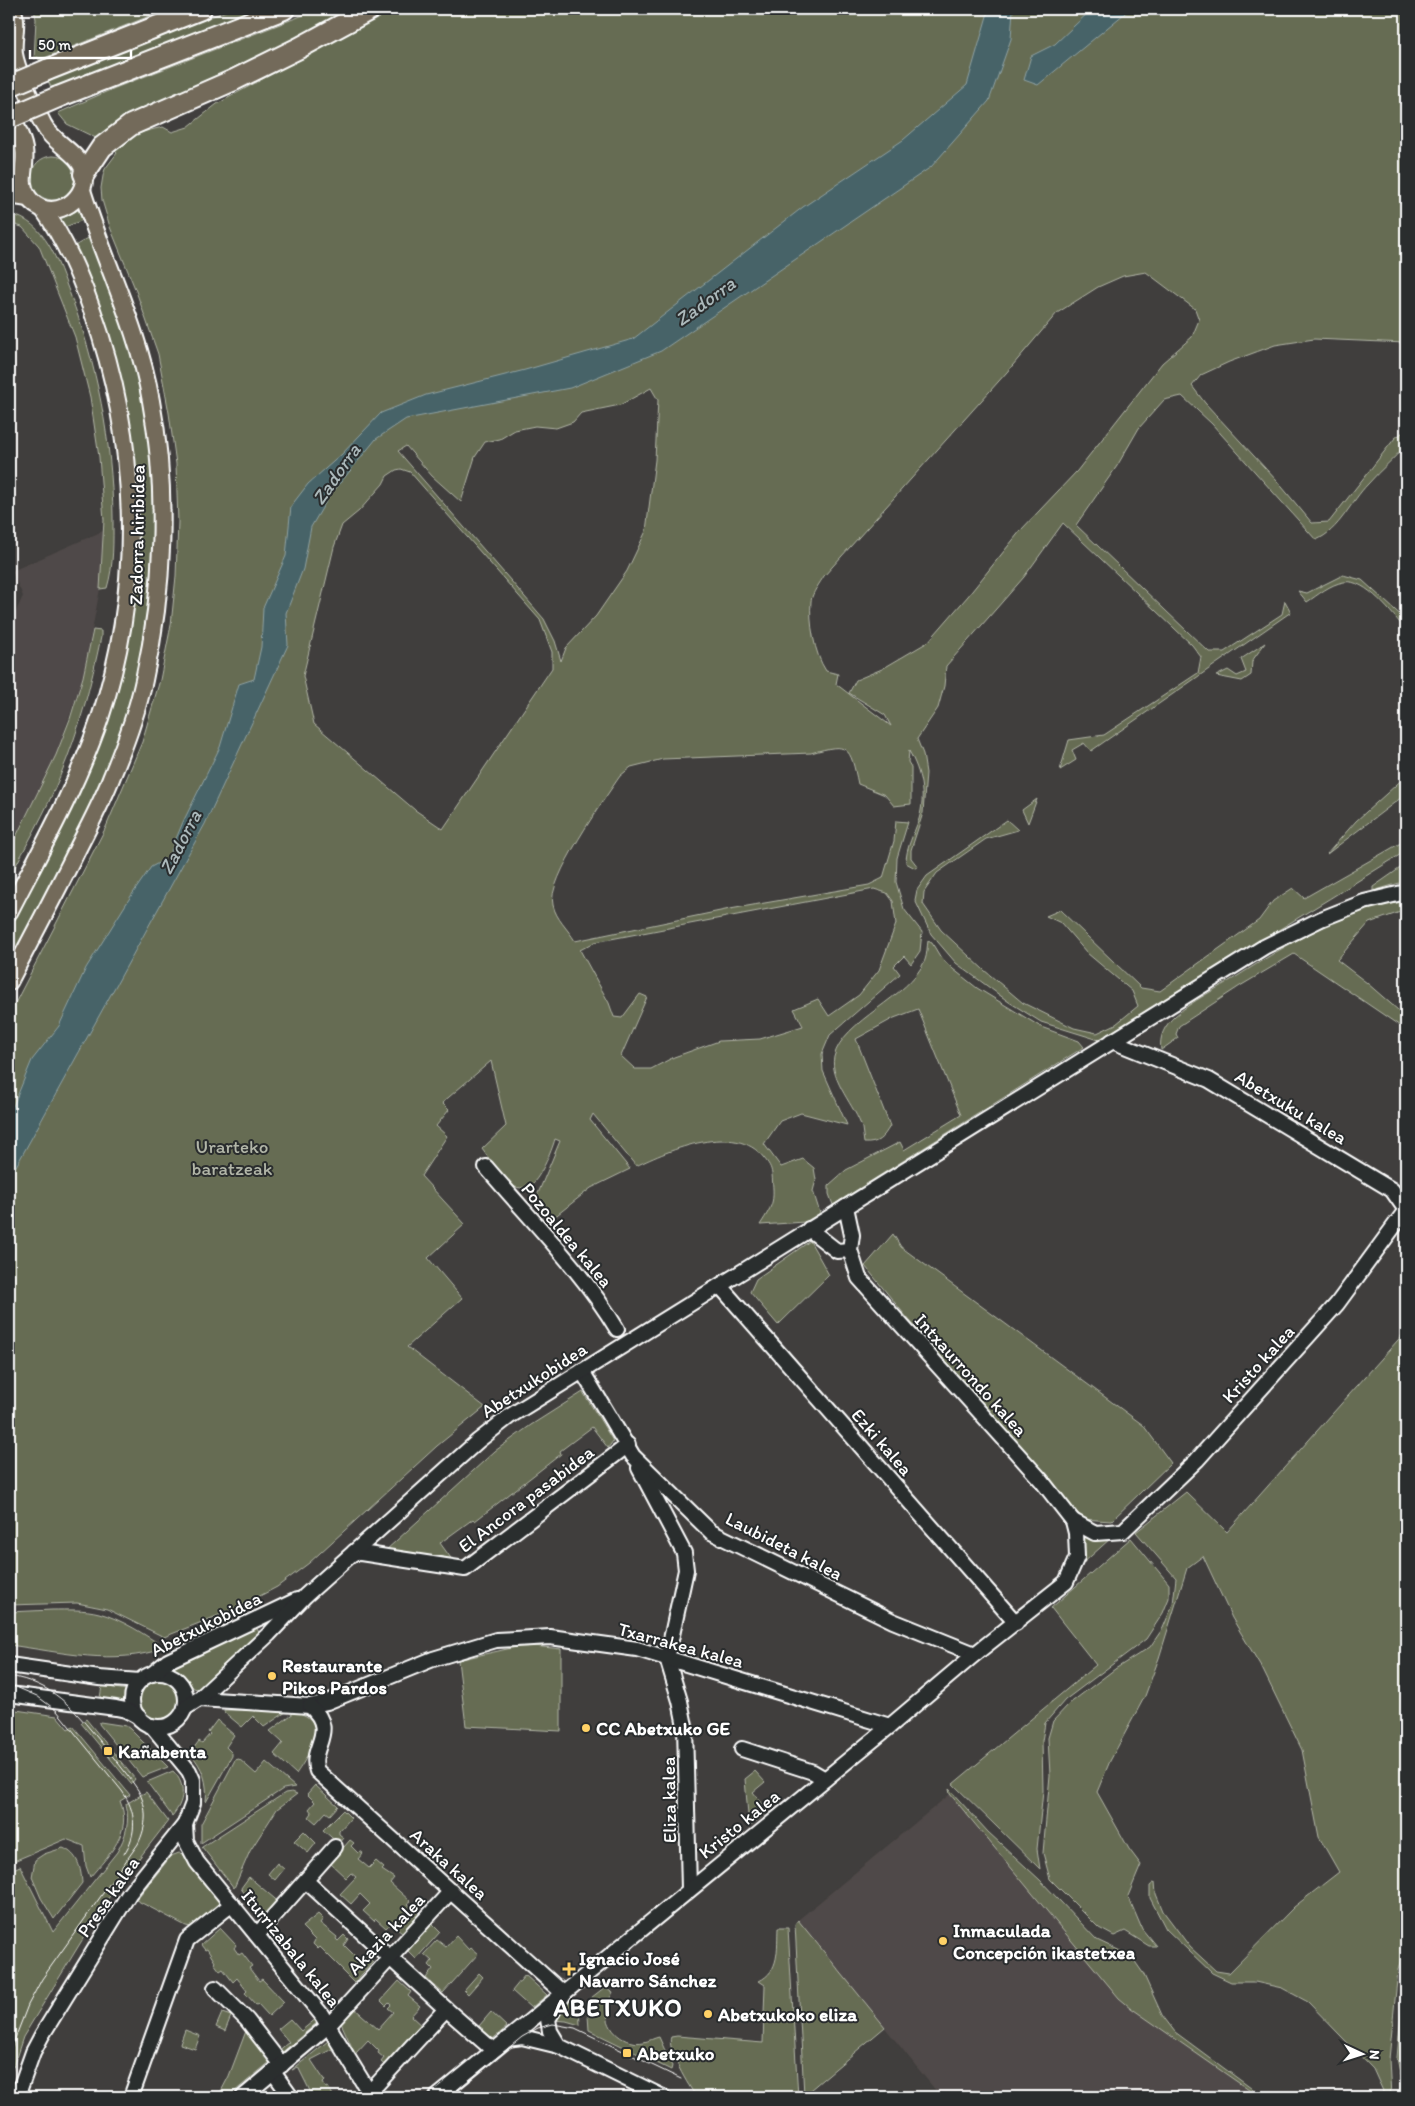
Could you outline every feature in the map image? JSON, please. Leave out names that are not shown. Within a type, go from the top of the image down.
[{"type":"highway","points":[[9,86],[201,9]]},
{"type":"highway","points":[[9,118],[284,9]]},
{"type":"highway","points":[[83,182],[102,147],[131,125],[234,80],[299,48],[370,9]]},
{"type":"main road","name":"Zadorra hiribidea","points":[[9,982],[73,859],[112,778],[130,727],[144,682],[152,637],[160,574],[162,510],[158,455],[151,401],[135,337],[122,294],[94,229],[78,159],[60,146],[44,126],[18,68],[14,46],[16,25],[12,9]]},
{"type":"main road","points":[[9,110],[24,150],[21,182],[28,198]]},
{"type":"main road","points":[[42,209],[51,210],[67,207],[77,198],[83,182]]},
{"type":"main road","points":[[9,195],[28,198]]},
{"type":"main road","name":"Zadorra hiribidea","points":[[9,912],[63,808],[86,758],[100,716],[116,662],[123,615],[130,528],[127,457],[116,393],[101,336],[65,243],[42,209],[28,198]]},
{"type":"street","name":"Abetxukobidea","points":[[185,1708],[199,1699],[269,1634],[305,1596],[478,1440],[540,1396],[720,1286],[1264,946],[1320,919],[1364,902],[1406,892]]},
{"type":"street","name":"Abetxuku kalea","points":[[1112,1041],[1209,1080],[1392,1190],[1406,1210]]},
{"type":"street","name":"Pozoaldea kalea","points":[[486,1167],[543,1231],[606,1311],[617,1329]]},
{"type":"street","name":"Intxaurrondo kalea","points":[[846,1207],[852,1234],[850,1250],[858,1278],[1041,1480],[1073,1521],[1095,1533],[1123,1531]]},
{"type":"street","name":"Kristo kalea","points":[[1123,1531],[1197,1460],[1337,1304],[1406,1210]]},
{"type":"street","points":[[809,1229],[837,1251],[850,1250]]},
{"type":"street","name":"Ezki kalea","points":[[720,1286],[1016,1623]]},
{"type":"street","name":"Laubideta kalea","points":[[582,1371],[630,1451],[711,1532],[893,1621],[976,1654]]},
{"type":"street","name":"El Ancora pasabidea","points":[[354,1552],[465,1570],[630,1451]]},
{"type":"street","name":"Eliza kalea","points":[[630,1451],[684,1553],[686,1570],[667,1658],[680,1701],[685,1726],[689,1890]]},
{"type":"street","name":"Intxaurrondo kalea","points":[[1066,1582],[1077,1557],[1076,1533],[1073,1521]]},
{"type":"street","name":"Kristo kalea","points":[[437,2097],[1066,1582]]},
{"type":"street","name":"Abetxukobidea","points":[[9,1666],[99,1678],[146,1677],[168,1661],[305,1596]]},
{"type":"street","name":"Txarrakea kalea","points":[[199,1699],[310,1706],[326,1702],[433,1658],[496,1640],[550,1637],[638,1649],[890,1726]]},
{"type":"street","points":[[9,1694],[116,1708],[139,1717],[152,1726],[162,1727],[175,1722],[185,1708],[186,1695],[179,1681],[164,1673],[146,1677],[136,1687],[132,1699],[135,1711],[139,1717]]},
{"type":"street","name":"Araka kalea","points":[[310,1706],[318,1713],[322,1725],[323,1738],[315,1765],[317,1771],[564,1994]]},
{"type":"street","name":"Presa kalea","points":[[17,2097],[33,2052],[73,1984],[129,1894],[185,1824],[193,1804],[194,1780],[180,1759],[152,1726]]},
{"type":"street","points":[[742,1749],[813,1772],[825,1779]]},
{"type":"street","name":"Iturrizabala kalea","points":[[185,1824],[186,1841],[197,1862],[329,2025],[370,2095]]},
{"type":"street","points":[[257,1935],[335,1847]]},
{"type":"street","points":[[306,1881],[493,2050]]},
{"type":"street","name":"Akazia kalea","points":[[243,2097],[329,2025],[452,1891]]},
{"type":"street","points":[[131,2097],[187,1940],[232,1904]]},
{"type":"street","points":[[215,1988],[247,2020],[278,2069],[291,2097]]},
{"type":"street","points":[[558,2046],[550,2031],[548,2019],[564,1994]]},
{"type":"street","points":[[370,2095],[446,2009]]},
{"type":"street","points":[[506,2039],[522,2037],[558,2046],[663,2097]]},
{"type":"shaded area","points":[[103,531],[100,589],[83,677],[56,755],[9,851],[9,627],[23,596],[12,571]]},
{"type":"shaded area","name":"Inmaculada Concepción ikastetxea","points":[[950,1794],[1119,1998],[1259,2097],[941,2097],[798,1920]]},
{"type":"green space","points":[[34,9],[167,9],[39,60],[38,57],[34,59],[36,19]]},
{"type":"green space","points":[[231,9],[254,9],[52,89],[48,81]]},
{"type":"green space","points":[[319,9],[361,9],[98,139],[67,124],[58,113],[115,88]]},
{"type":"green space","name":"Urarteko baratzeak","points":[[390,9],[1406,9],[1406,343],[1314,339],[1275,345],[1229,362],[1201,375],[1192,386],[1312,523],[1329,522],[1395,438],[1406,430],[1406,445],[1362,491],[1338,523],[1324,536],[1316,540],[1212,424],[1182,396],[1164,400],[1139,428],[1117,466],[1076,525],[1209,652],[1224,652],[1282,614],[1285,601],[1291,612],[1091,751],[1084,743],[1072,750],[1076,760],[1060,770],[1069,740],[1104,735],[1198,673],[1201,657],[1192,645],[1063,523],[1024,577],[946,666],[944,686],[938,708],[917,739],[923,754],[926,773],[923,813],[911,850],[911,858],[918,867],[915,868],[906,863],[907,851],[919,819],[922,801],[917,767],[909,751],[911,804],[894,806],[885,795],[858,784],[850,755],[846,750],[840,748],[811,753],[663,759],[631,767],[620,776],[590,820],[567,859],[553,893],[553,905],[559,919],[575,941],[730,909],[869,885],[883,878],[894,841],[896,821],[908,822],[897,858],[896,882],[904,909],[922,932],[920,951],[911,964],[904,956],[894,966],[900,974],[830,1035],[822,1054],[823,1071],[847,1125],[801,1113],[780,1121],[764,1144],[781,1167],[803,1159],[814,1168],[816,1180],[813,1191],[820,1213],[805,1222],[760,1225],[771,1206],[772,1174],[767,1162],[752,1147],[737,1141],[702,1142],[666,1153],[636,1166],[593,1114],[590,1120],[630,1169],[591,1188],[548,1222],[534,1203],[560,1141],[555,1139],[544,1165],[532,1184],[523,1188],[508,1185],[482,1149],[506,1126],[491,1061],[442,1103],[449,1110],[436,1126],[447,1136],[421,1176],[465,1224],[428,1258],[462,1298],[407,1347],[485,1407],[437,1446],[309,1563],[277,1587],[237,1608],[164,1637],[107,1609],[77,1603],[9,1605],[9,1015],[106,827],[142,742],[160,680],[171,625],[176,576],[178,522],[176,464],[169,413],[158,354],[136,291],[110,227],[102,200],[103,176],[105,169],[117,153],[112,148],[130,135],[163,127],[172,132],[188,127],[217,104]],"holes":[[[1146,272],[1195,309],[1199,320],[1192,337],[1162,363],[1077,471],[1021,530],[928,642],[882,669],[856,680],[849,693],[885,715],[891,726],[836,684],[838,674],[826,671],[822,664],[815,646],[812,628],[811,601],[814,591],[824,576],[1007,372],[1057,313],[1098,287],[1123,276]],[[651,388],[658,400],[655,460],[646,531],[627,571],[596,616],[566,648],[561,661],[555,641],[544,619],[398,451],[406,446],[432,476],[461,502],[475,457],[485,442],[500,439],[515,430],[535,426],[556,428],[573,422],[581,413],[620,405]],[[401,469],[410,472],[540,620],[552,652],[552,668],[443,829],[415,810],[314,724],[303,676],[334,547],[342,525],[359,511],[383,484],[387,476]],[[874,889],[887,893],[893,901],[896,924],[879,970],[859,995],[829,1016],[818,999],[794,1009],[803,1026],[760,1039],[719,1041],[674,1057],[651,1069],[635,1069],[621,1056],[647,997],[640,994],[622,1018],[614,1017],[609,1003],[580,950],[595,942]]]},
{"type":"green space","points":[[57,156],[69,162],[74,169],[74,187],[69,194],[62,199],[49,200],[41,197],[34,190],[31,174],[34,166],[41,159]]},
{"type":"green space","points":[[80,209],[83,220],[65,227],[59,220]]},
{"type":"green space","points":[[9,214],[22,218],[32,225],[49,245],[61,269],[88,348],[101,404],[110,460],[113,553],[107,588],[100,589],[104,520],[99,457],[90,397],[75,337],[39,246],[22,227],[9,223]]},
{"type":"green space","points":[[90,237],[133,345],[151,437],[156,503],[152,601],[131,703],[115,753],[47,899],[9,958],[9,927],[72,805],[110,704],[135,494],[73,247]]},
{"type":"green space","points":[[1343,575],[1362,580],[1406,620],[1406,630],[1370,591],[1352,582],[1334,585],[1307,602],[1298,591],[1307,593]]},
{"type":"green space","points":[[93,630],[101,631],[101,637],[79,725],[49,802],[9,879],[9,851],[56,755],[70,719],[83,677]]},
{"type":"green space","points":[[1265,643],[1252,661],[1251,675],[1242,681],[1216,676],[1228,670],[1237,676],[1246,672],[1241,659]]},
{"type":"green space","points":[[1406,776],[1406,792],[1402,797],[1327,854],[1356,821]]},
{"type":"green space","points":[[1037,799],[1028,823],[1022,810]]},
{"type":"green space","points":[[1007,820],[1018,830],[986,839],[937,873],[924,892],[923,904],[941,930],[1023,1003],[1074,1028],[1097,1033],[1116,1024],[1138,1006],[1132,991],[1087,953],[1061,923],[1046,916],[1060,910],[1141,988],[1160,991],[1259,920],[1273,901],[1293,888],[1304,898],[1406,840],[1406,851],[1099,1040],[1041,1022],[1009,1002],[956,963],[931,934],[915,900],[917,890],[927,876]]},
{"type":"green space","points":[[1406,864],[1406,881],[1373,891],[1373,887]]},
{"type":"green space","points":[[1406,900],[1406,910],[1369,923],[1337,960],[1406,1017],[1406,1030],[1294,954],[1240,986],[1179,1026],[1176,1034],[1178,1038],[1161,1050],[1163,1032],[1168,1024],[1175,1016],[1204,995],[1282,949],[1339,920],[1377,907]]},
{"type":"green space","points":[[928,941],[932,943],[941,958],[977,988],[1041,1027],[1079,1041],[1084,1047],[833,1205],[829,1194],[829,1185],[846,1170],[900,1142],[904,1150],[961,1115],[918,1009],[894,1018],[856,1039],[890,1126],[877,1141],[864,1143],[859,1120],[835,1075],[834,1057],[840,1044],[862,1020],[892,998],[917,974],[925,960]]},
{"type":"green space","points":[[893,1234],[901,1247],[1143,1425],[1171,1463],[1111,1521],[1083,1519],[904,1314],[865,1266]]},
{"type":"green space","points":[[810,1241],[829,1275],[778,1325],[750,1292],[756,1279]]},
{"type":"green space","points":[[1406,1331],[1406,1956],[1403,1953],[1398,1970],[1389,2059],[1391,2097],[1381,2097],[1383,2091],[1373,2069],[1308,2002],[1282,1988],[1255,1982],[1231,1982],[1212,1973],[1166,1929],[1150,1898],[1150,1886],[1155,1882],[1156,1894],[1163,1911],[1190,1947],[1216,1971],[1229,1973],[1294,1907],[1339,1872],[1319,1837],[1302,1750],[1262,1668],[1232,1618],[1203,1556],[1187,1568],[1145,1696],[1110,1761],[1097,1792],[1129,1849],[1141,1865],[1128,1896],[1142,1929],[1156,1946],[1149,1946],[1125,1931],[1114,1936],[1099,1928],[1050,1879],[1043,1853],[1050,1775],[1048,1738],[1053,1721],[1069,1704],[1115,1669],[1150,1647],[1163,1628],[1173,1604],[1176,1578],[1136,1532],[1186,1492],[1227,1532]]},
{"type":"green space","points":[[583,1392],[613,1441],[608,1448],[592,1427],[560,1451],[561,1454],[475,1521],[473,1519],[440,1543],[453,1561],[385,1551],[495,1451],[531,1425]]},
{"type":"green space","points":[[1083,1533],[1111,1538],[1081,1565],[1084,1549]]},
{"type":"green space","points":[[1131,1538],[1169,1584],[1169,1598],[1163,1613],[1146,1639],[1065,1700],[1045,1723],[1042,1741],[1043,1791],[1037,1849],[1040,1869],[953,1784],[1096,1665],[1051,1608]]},
{"type":"green space","points":[[76,1610],[99,1613],[133,1628],[165,1648],[146,1653],[107,1657],[68,1654],[9,1645],[9,1612]]},
{"type":"green space","points":[[255,1626],[261,1635],[203,1688],[194,1688],[173,1666],[178,1663]]},
{"type":"green space","points":[[525,1645],[561,1649],[561,1731],[466,1726],[458,1660]]},
{"type":"green space","points":[[159,1681],[172,1687],[178,1700],[172,1713],[159,1719],[146,1713],[140,1700],[146,1687]]},
{"type":"green space","points":[[102,1686],[127,1690],[125,1702],[100,1698]]},
{"type":"green space","points":[[9,1709],[57,1716],[68,1729],[73,1726],[130,1795],[120,1801],[123,1823],[117,1842],[90,1877],[86,1866],[84,1846],[66,1839],[9,1863]]},
{"type":"green space","points":[[224,1710],[286,1712],[264,1727],[253,1716],[242,1727]]},
{"type":"green space","points":[[295,1712],[306,1716],[313,1722],[315,1730],[311,1748],[296,1774],[274,1754],[283,1743],[270,1731]]},
{"type":"green space","points":[[86,1719],[135,1779],[131,1784],[81,1723]]},
{"type":"green space","points":[[217,1720],[234,1735],[226,1747],[232,1753],[232,1756],[206,1802],[204,1776],[190,1753],[199,1741],[202,1743],[210,1734],[208,1732]]},
{"type":"green space","points":[[100,1722],[126,1726],[168,1767],[142,1777],[99,1724]]},
{"type":"green space","points":[[239,1759],[256,1774],[266,1762],[295,1787],[283,1789],[201,1843],[201,1824],[235,1760]]},
{"type":"green space","points":[[173,1771],[180,1782],[182,1793],[179,1805],[172,1816],[147,1782]]},
{"type":"green space","points":[[755,1771],[765,1782],[753,1792],[766,1808],[771,1804],[773,1807],[749,1827],[745,1779]]},
{"type":"green space","points":[[315,1785],[338,1806],[330,1815],[326,1812],[316,1823],[309,1817],[312,1813],[309,1809],[315,1802],[307,1794]]},
{"type":"green space","points":[[949,1789],[988,1832],[1040,1880],[1097,1940],[1131,1956],[1143,1973],[1162,2015],[1175,2032],[1263,2097],[1259,2097],[1119,1998],[950,1794]]},
{"type":"green space","points":[[146,1792],[168,1821],[106,1901],[23,2037],[9,2079],[9,1871],[20,1866],[53,1932],[117,1852],[126,1829],[128,1817],[126,1804]]},
{"type":"green space","points":[[292,1792],[297,1794],[277,1809],[250,1851],[234,1888],[202,1847],[285,1793]]},
{"type":"green space","points":[[343,1810],[351,1818],[339,1831],[339,1834],[344,1838],[339,1844],[323,1830]]},
{"type":"green space","points":[[304,1831],[316,1843],[308,1853],[294,1841]]},
{"type":"green space","points":[[350,1840],[354,1843],[351,1846],[358,1853],[360,1851],[363,1853],[358,1859],[369,1868],[376,1861],[384,1868],[382,1870],[394,1878],[390,1883],[410,1901],[408,1904],[419,1914],[402,1932],[391,1923],[386,1928],[376,1919],[374,1921],[363,1911],[370,1904],[360,1894],[351,1904],[340,1894],[356,1877],[351,1873],[346,1878],[330,1863]]},
{"type":"green space","points":[[63,1848],[72,1854],[78,1862],[82,1883],[54,1919],[41,1898],[32,1877],[35,1860],[44,1854]]},
{"type":"green space","points":[[179,1853],[183,1854],[221,1902],[221,1906],[198,1928],[186,1926],[136,1900],[171,1856]]},
{"type":"green space","points":[[277,1863],[284,1869],[275,1880],[268,1874]]},
{"type":"green space","points":[[249,1877],[281,1904],[262,1921],[262,1914],[241,1888]]},
{"type":"green space","points":[[318,1914],[323,1919],[320,1923],[337,1937],[338,1941],[344,1935],[348,1939],[344,1945],[361,1962],[367,1956],[373,1962],[354,1983],[320,1947],[318,1949],[313,1944],[315,1940],[302,1927]]},
{"type":"green space","points":[[798,1920],[885,2027],[804,2095],[795,1924]]},
{"type":"green space","points":[[430,1922],[440,1932],[416,1959],[406,1949]]},
{"type":"green space","points":[[220,1928],[236,1945],[234,1948],[239,1955],[242,1953],[252,1966],[249,1968],[259,1981],[262,1979],[284,2002],[269,2016],[245,1993],[247,1991],[237,1978],[233,1982],[223,1969],[220,1971],[207,1949],[205,1950],[201,1945]]},
{"type":"green space","points":[[778,1928],[788,1928],[798,2097],[697,2097],[675,2058],[670,2042],[671,2037],[763,2043],[765,1985],[759,1981],[766,1977],[774,1965]]},
{"type":"green space","points":[[456,1936],[469,1950],[471,1948],[478,1954],[443,1993],[426,1978],[433,1969],[429,1965],[432,1961],[424,1954],[437,1940],[446,1947]]},
{"type":"green space","points":[[1406,1956],[1406,2097],[1403,2097],[1397,2058]]},
{"type":"green space","points":[[479,1973],[483,1977],[468,1994],[464,1990]]},
{"type":"green space","points":[[525,1975],[547,1995],[531,2008],[512,1991]]},
{"type":"green space","points":[[399,1981],[411,1992],[408,1996],[420,2006],[411,2016],[423,2027],[387,2067],[381,2062],[384,2058],[368,2040],[355,2054],[341,2023],[353,2007],[378,2029],[393,2012],[388,2008],[391,2005],[389,2003],[386,2006],[381,2001]]},
{"type":"green space","points":[[605,1987],[613,1992],[608,2003],[607,2018],[613,2030],[623,2039],[630,2042],[646,2042],[659,2037],[672,2066],[671,2070],[589,2030],[587,2001]]},
{"type":"green space","points":[[572,1997],[579,2005],[580,2025],[566,2021],[551,2020],[559,2007]]},
{"type":"green space","points":[[491,2012],[507,2027],[489,2042],[480,2033],[483,2029],[479,2026]]},
{"type":"green space","points":[[222,2013],[231,2016],[225,2031],[216,2027]]},
{"type":"green space","points":[[317,2018],[319,2021],[279,2055],[277,2052],[289,2042],[278,2029],[290,2019],[301,2031]]},
{"type":"green space","points":[[185,2030],[200,2036],[195,2049],[180,2044]]},
{"type":"green space","points":[[246,2031],[271,2061],[228,2097],[218,2097],[229,2076]]},
{"type":"green space","points":[[328,2041],[334,2048],[311,2060],[325,2081],[323,2083],[326,2088],[328,2087],[334,2097],[313,2097],[298,2067],[292,2070]]},
{"type":"water","name":"Zadorra","points":[[989,9],[1013,9],[1011,39],[989,101],[931,167],[661,351],[570,388],[406,419],[376,439],[328,498],[311,527],[303,569],[286,613],[288,645],[205,824],[9,1179],[9,1116],[32,1060],[59,1026],[86,968],[131,896],[151,867],[168,858],[183,822],[220,747],[239,684],[254,679],[261,647],[263,608],[286,556],[291,506],[308,484],[342,454],[381,413],[426,395],[525,370],[633,339],[803,207],[903,140],[967,85]]},
{"type":"water","points":[[1092,9],[1130,9],[1038,85],[1024,80],[1031,56],[1055,44]]},
{"type":"tram line","points":[[9,1676],[38,1684],[71,1708],[134,1784],[145,1810],[145,1824],[138,1844],[42,1979],[28,2005],[9,2054]]},
{"type":"tram line","points":[[9,1684],[37,1696],[57,1711],[122,1791],[130,1806],[134,1822],[132,1838],[124,1854]]},
{"type":"tram line","points":[[448,2097],[522,2037],[538,2028],[553,2024],[575,2028],[681,2079]]},
{"type":"place","name":"Restaurante Pikos Pardos","points":[[272,1676]]},
{"type":"place","name":"CC Abetxuko GE","points":[[586,1728]]},
{"type":"place","name":"Kañabenta","points":[[108,1751]]},
{"type":"place","name":"Inmaculada Concepción ikastetxea","points":[[943,1941]]},
{"type":"place","name":"Ignacio José Navarro Sánchez","points":[[569,1969]]},
{"type":"place","name":"Abetxukoko eliza","points":[[708,2014]]},
{"type":"place","name":"Abetxuko","points":[[627,2053]]},
{"type":"district","name":"ABETXUKO","points":[[618,2007]]}]
